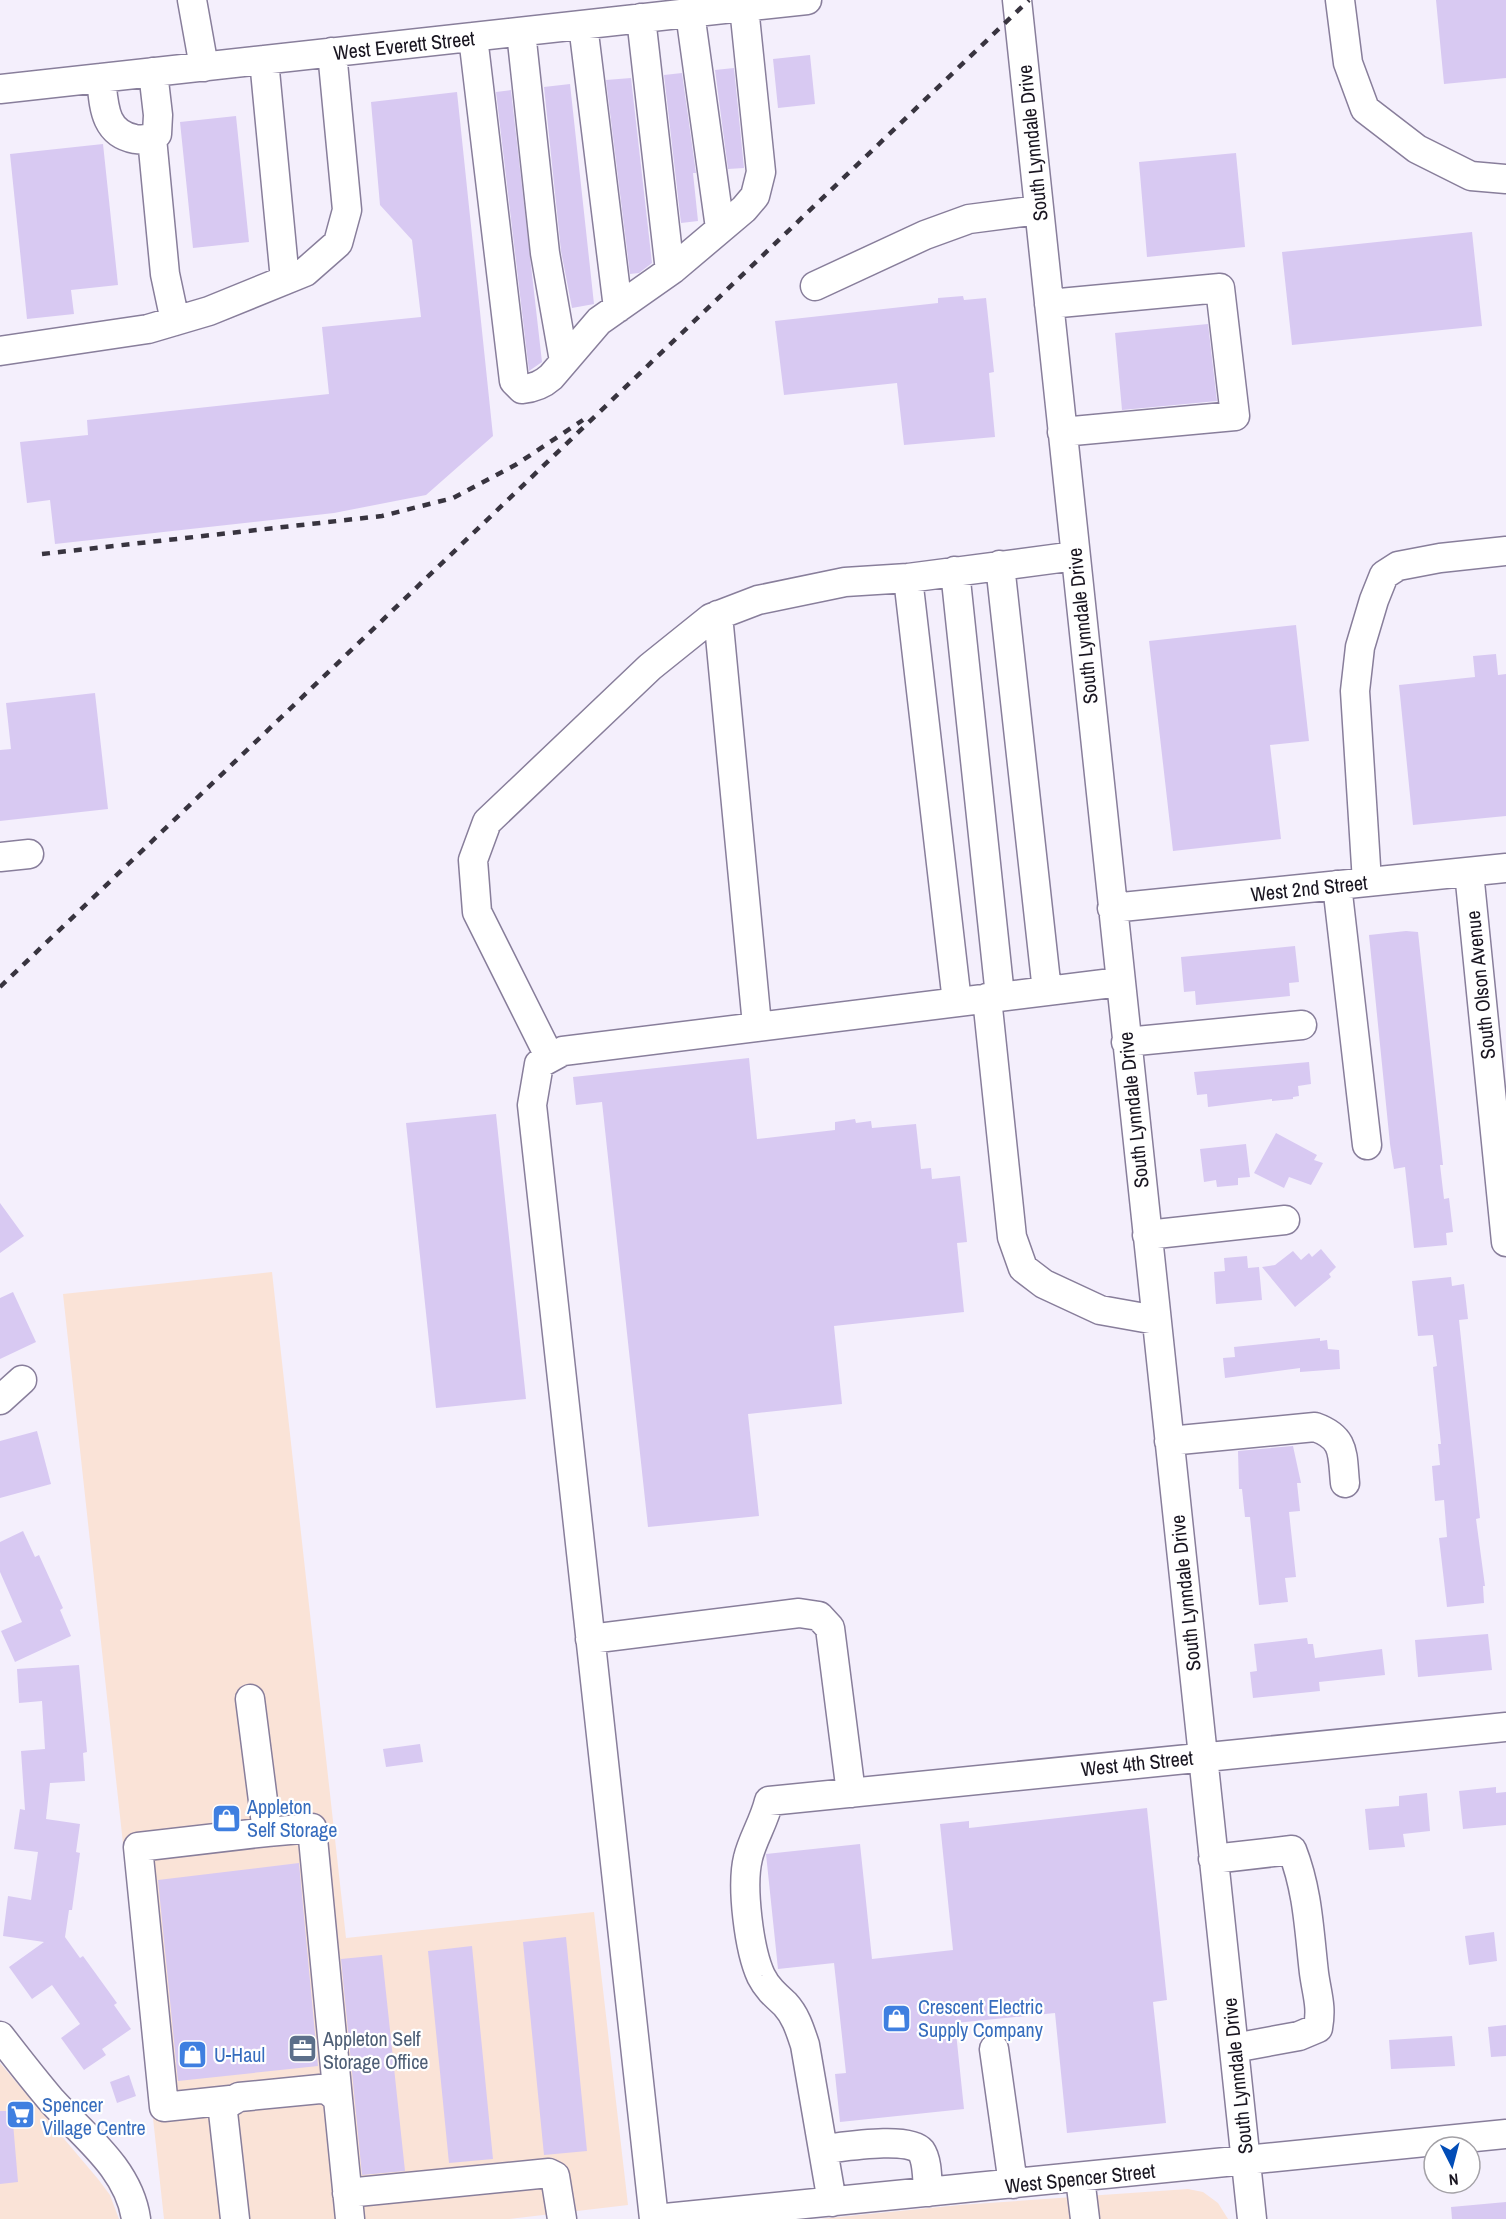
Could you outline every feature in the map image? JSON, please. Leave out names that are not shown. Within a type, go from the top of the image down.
[{"type":"street","points":[[192,0],[204,67]]},
{"type":"street","name":"West Everett Street","points":[[0,89],[583,25],[631,13],[690,13],[807,0]]},
{"type":"street","name":"South Lynndale Drive","points":[[1017,0],[1252,2219]]},
{"type":"street","points":[[1340,0],[1348,63],[1365,109],[1417,149],[1471,176],[1506,180]]},
{"type":"street","points":[[474,37],[514,381],[522,389],[543,384],[599,321],[670,271],[744,209],[755,196],[760,178],[744,7]]},
{"type":"street","points":[[631,13],[670,271]]},
{"type":"street","points":[[690,13],[720,228]]},
{"type":"street","points":[[583,25],[618,308]]},
{"type":"street","points":[[521,32],[545,254],[564,361]]},
{"type":"street","points":[[0,351],[148,329],[209,311],[304,272],[339,243],[347,210],[332,52]]},
{"type":"street","points":[[264,60],[285,280]]},
{"type":"street","points":[[101,78],[106,119],[119,134],[136,139],[152,138],[157,134],[158,115],[153,72]]},
{"type":"street","points":[[152,138],[165,274],[175,321]]},
{"type":"street","points":[[815,286],[925,235],[969,219],[1039,210]]},
{"type":"street","points":[[1049,304],[1220,288],[1235,416],[1062,432]]},
{"type":"street","points":[[1367,882],[1355,691],[1360,647],[1384,576],[1398,566],[1440,558],[1506,551]]},
{"type":"street","points":[[550,1058],[477,912],[473,860],[487,822],[650,667],[718,615],[758,600],[834,585],[908,578],[1075,556]]},
{"type":"street","points":[[1000,565],[1047,991]]},
{"type":"street","points":[[955,571],[994,997],[1012,1237],[1023,1268],[1044,1284],[1101,1310],[1156,1320]]},
{"type":"street","points":[[908,578],[957,1002]]},
{"type":"street","points":[[718,615],[757,1025]]},
{"type":"street","points":[[0,857],[29,854]]},
{"type":"street","name":"West 2nd Street","points":[[1112,908],[1506,868]]},
{"type":"street","name":"South Olson Avenue","points":[[1469,872],[1506,1242]]},
{"type":"street","points":[[1337,885],[1367,1144]]},
{"type":"street","points":[[654,2219],[532,1105],[539,1064],[563,1051],[757,1025],[1120,982]]},
{"type":"street","points":[[1126,1042],[1302,1026]]},
{"type":"street","points":[[1147,1236],[1285,1220]]},
{"type":"street","points":[[0,1400],[22,1380]]},
{"type":"street","points":[[1169,1441],[1315,1427],[1330,1432],[1341,1444],[1345,1483]]},
{"type":"street","points":[[590,1639],[799,1613],[819,1616],[830,1628],[851,1793]]},
{"type":"street","points":[[250,1699],[267,1832]]},
{"type":"street","name":"West 4th Street","points":[[824,2149],[805,2045],[797,2021],[770,1991],[760,1974],[752,1948],[748,1856],[763,1824],[769,1801],[1506,1726]]},
{"type":"street","points":[[338,2099],[328,2090],[320,2089],[164,2107],[138,1847],[312,1828],[338,2099],[348,2206],[549,2173],[555,2176],[562,2219]]},
{"type":"street","points":[[1213,1859],[1292,1850],[1303,1879],[1321,2010],[1318,2028],[1299,2036],[1234,2048]]},
{"type":"street","points":[[0,2036],[51,2100],[109,2161],[130,2195],[136,2219]]},
{"type":"street","points":[[994,2049],[1013,2184]]},
{"type":"street","points":[[230,2100],[223,2112],[235,2219]]},
{"type":"street","name":"West Spencer Street","points":[[654,2219],[831,2202],[872,2208],[928,2192],[1506,2134]]},
{"type":"street","points":[[831,2202],[824,2149],[894,2143],[910,2144],[920,2150],[924,2161],[928,2192]]},
{"type":"street","points":[[1080,2178],[1085,2219]]},
{"type":"shaded area","name":"Appleton Self Storage","points":[[272,1272],[346,1938],[594,1912],[628,2205],[509,2219],[164,2219],[63,1294]]},
{"type":"shaded area","name":"Spencer Village Centre","points":[[0,2063],[98,2179],[110,2195],[119,2219],[0,2219]]},
{"type":"shaded area","points":[[1188,2189],[1203,2192],[1218,2203],[1228,2219],[819,2219],[960,2205]]},
{"type":"building","points":[[1436,0],[1506,0],[1506,78],[1444,84]]},
{"type":"building","points":[[810,55],[815,104],[778,108],[773,59]]},
{"type":"building","points":[[734,68],[744,168],[728,169],[715,70]]},
{"type":"building","points":[[682,73],[696,173],[693,173],[698,221],[681,223],[664,75]]},
{"type":"building","points":[[631,78],[652,263],[639,273],[630,274],[606,80]]},
{"type":"building","points":[[570,84],[594,304],[572,308],[561,251],[544,87]]},
{"type":"building","points":[[511,90],[542,362],[529,371],[496,92]]},
{"type":"building","points":[[457,92],[493,436],[426,495],[334,513],[55,544],[50,500],[27,503],[20,442],[88,435],[87,420],[329,394],[322,327],[421,317],[412,240],[380,205],[371,102]]},
{"type":"building","points":[[236,116],[249,242],[193,248],[180,122]]},
{"type":"building","points":[[103,144],[118,285],[71,290],[74,314],[27,319],[10,154]]},
{"type":"building","points":[[1236,153],[1245,247],[1147,257],[1139,162]]},
{"type":"building","points":[[1472,232],[1482,326],[1292,345],[1282,252]]},
{"type":"building","points":[[963,296],[964,300],[986,298],[994,372],[989,373],[995,437],[904,445],[897,383],[784,395],[775,321],[938,303],[938,298]]},
{"type":"building","points":[[1208,324],[1217,401],[1122,410],[1115,333]]},
{"type":"building","points":[[1296,625],[1309,741],[1270,745],[1281,839],[1173,851],[1149,641]]},
{"type":"building","points":[[1496,654],[1498,675],[1506,674],[1506,816],[1413,825],[1399,685],[1475,677],[1473,656]]},
{"type":"building","points":[[95,693],[108,809],[0,821],[0,750],[11,749],[6,703]]},
{"type":"building","points":[[1418,932],[1443,1165],[1440,1165],[1444,1199],[1449,1198],[1453,1232],[1446,1233],[1447,1245],[1414,1248],[1405,1167],[1394,1169],[1390,1144],[1369,935]]},
{"type":"building","points":[[1295,946],[1299,982],[1289,983],[1290,996],[1196,1005],[1195,991],[1184,992],[1181,957]]},
{"type":"building","points":[[749,1058],[757,1139],[835,1130],[835,1122],[855,1119],[856,1123],[871,1121],[872,1128],[916,1124],[921,1169],[931,1168],[932,1179],[960,1176],[967,1242],[957,1243],[964,1312],[834,1326],[842,1404],[748,1414],[759,1516],[648,1527],[602,1102],[576,1105],[573,1077]]},
{"type":"building","points":[[1309,1062],[1311,1084],[1298,1086],[1299,1096],[1293,1099],[1272,1101],[1272,1099],[1208,1107],[1207,1094],[1197,1095],[1194,1072]]},
{"type":"building","points":[[496,1114],[526,1399],[436,1408],[406,1123]]},
{"type":"building","points":[[1276,1133],[1317,1155],[1314,1160],[1323,1163],[1311,1185],[1289,1177],[1284,1188],[1254,1173]]},
{"type":"building","points":[[1246,1144],[1250,1177],[1238,1178],[1238,1185],[1217,1187],[1216,1180],[1204,1182],[1200,1149]]},
{"type":"building","points":[[0,1203],[24,1236],[0,1253]]},
{"type":"building","points":[[1321,1249],[1336,1267],[1329,1274],[1331,1277],[1295,1307],[1262,1267],[1275,1265],[1293,1251],[1301,1260],[1309,1253],[1312,1257]]},
{"type":"building","points":[[1247,1256],[1248,1268],[1259,1267],[1262,1300],[1216,1304],[1214,1272],[1225,1271],[1224,1258]]},
{"type":"building","points":[[1451,1277],[1452,1286],[1464,1284],[1468,1319],[1459,1320],[1480,1518],[1476,1519],[1485,1586],[1483,1586],[1484,1603],[1447,1607],[1439,1538],[1447,1537],[1444,1500],[1435,1501],[1432,1466],[1440,1465],[1438,1444],[1441,1444],[1433,1367],[1437,1366],[1433,1335],[1418,1336],[1412,1281]]},
{"type":"building","points":[[13,1292],[36,1342],[0,1359],[0,1298]]},
{"type":"building","points":[[1320,1338],[1320,1341],[1327,1340],[1328,1349],[1339,1350],[1340,1369],[1300,1372],[1300,1368],[1225,1378],[1223,1358],[1235,1357],[1234,1347]]},
{"type":"building","points":[[37,1431],[51,1484],[0,1498],[0,1441]]},
{"type":"building","points":[[1293,1446],[1301,1483],[1297,1483],[1300,1511],[1289,1512],[1296,1577],[1285,1578],[1288,1602],[1259,1605],[1250,1517],[1245,1517],[1242,1489],[1239,1489],[1238,1451]]},
{"type":"building","points":[[23,1531],[35,1557],[39,1555],[63,1608],[60,1610],[71,1636],[15,1662],[1,1631],[22,1622],[0,1572],[0,1542]]},
{"type":"building","points":[[1488,1634],[1492,1670],[1418,1677],[1415,1640]]},
{"type":"building","points":[[1307,1638],[1308,1644],[1313,1644],[1315,1658],[1382,1649],[1385,1675],[1319,1682],[1320,1691],[1253,1698],[1250,1672],[1257,1671],[1254,1644]]},
{"type":"building","points":[[79,1665],[87,1752],[83,1753],[85,1781],[50,1783],[46,1819],[80,1824],[76,1852],[80,1853],[72,1910],[69,1910],[65,1937],[80,1958],[83,1956],[117,2003],[114,2005],[131,2029],[102,2049],[106,2055],[84,2070],[61,2038],[80,2024],[52,1985],[32,1999],[9,1967],[44,1942],[3,1936],[8,1896],[31,1900],[38,1852],[14,1849],[20,1809],[25,1810],[21,1751],[45,1749],[42,1701],[19,1703],[17,1669]]},
{"type":"building","points":[[420,1744],[423,1762],[386,1767],[383,1749]]},
{"type":"building","points":[[1496,1787],[1496,1793],[1506,1792],[1506,1825],[1463,1829],[1459,1791]]},
{"type":"building","points":[[1427,1793],[1430,1831],[1403,1834],[1405,1847],[1369,1850],[1365,1809],[1399,1806],[1399,1796]]},
{"type":"building","points":[[1147,1808],[1167,2000],[1153,2002],[1166,2123],[1067,2133],[1055,2013],[955,2023],[964,2109],[840,2122],[835,2074],[846,2073],[834,1963],[778,1969],[766,1854],[860,1844],[872,1959],[953,1950],[940,1824],[969,1821],[969,1828]]},
{"type":"building","points":[[299,1863],[318,2066],[178,2081],[158,1880]]},
{"type":"building","points":[[1494,1932],[1497,1961],[1469,1965],[1465,1936]]},
{"type":"building","points":[[566,1937],[587,2151],[544,2155],[523,1942]]},
{"type":"building","points":[[472,1946],[493,2159],[449,2163],[428,1951]]},
{"type":"building","points":[[382,1955],[405,2171],[362,2175],[341,1959]]},
{"type":"building","points":[[1506,2025],[1506,2056],[1491,2057],[1488,2027]]},
{"type":"building","points":[[1452,2036],[1455,2066],[1391,2069],[1389,2040]]},
{"type":"building","points":[[129,2075],[136,2096],[117,2103],[110,2082]]},
{"type":"building","points":[[0,2111],[12,2111],[18,2182],[0,2184]]},
{"type":"building","points":[[1506,2202],[1506,2219],[1452,2219],[1451,2207]]},
{"type":"railway","points":[[0,987],[1029,0]]},
{"type":"railway","points":[[42,554],[382,516],[453,498],[517,464],[583,420]]},
{"type":"place","name":"Appleton Self Storage","points":[[226,1818]]},
{"type":"place","name":"Crescent Electric Supply Company","points":[[897,2018]]},
{"type":"place","name":"Appleton Self Storage Office","points":[[302,2049]]},
{"type":"place","name":"U-Haul","points":[[193,2054]]},
{"type":"place","name":"Spencer Village Centre","points":[[21,2115]]}]
